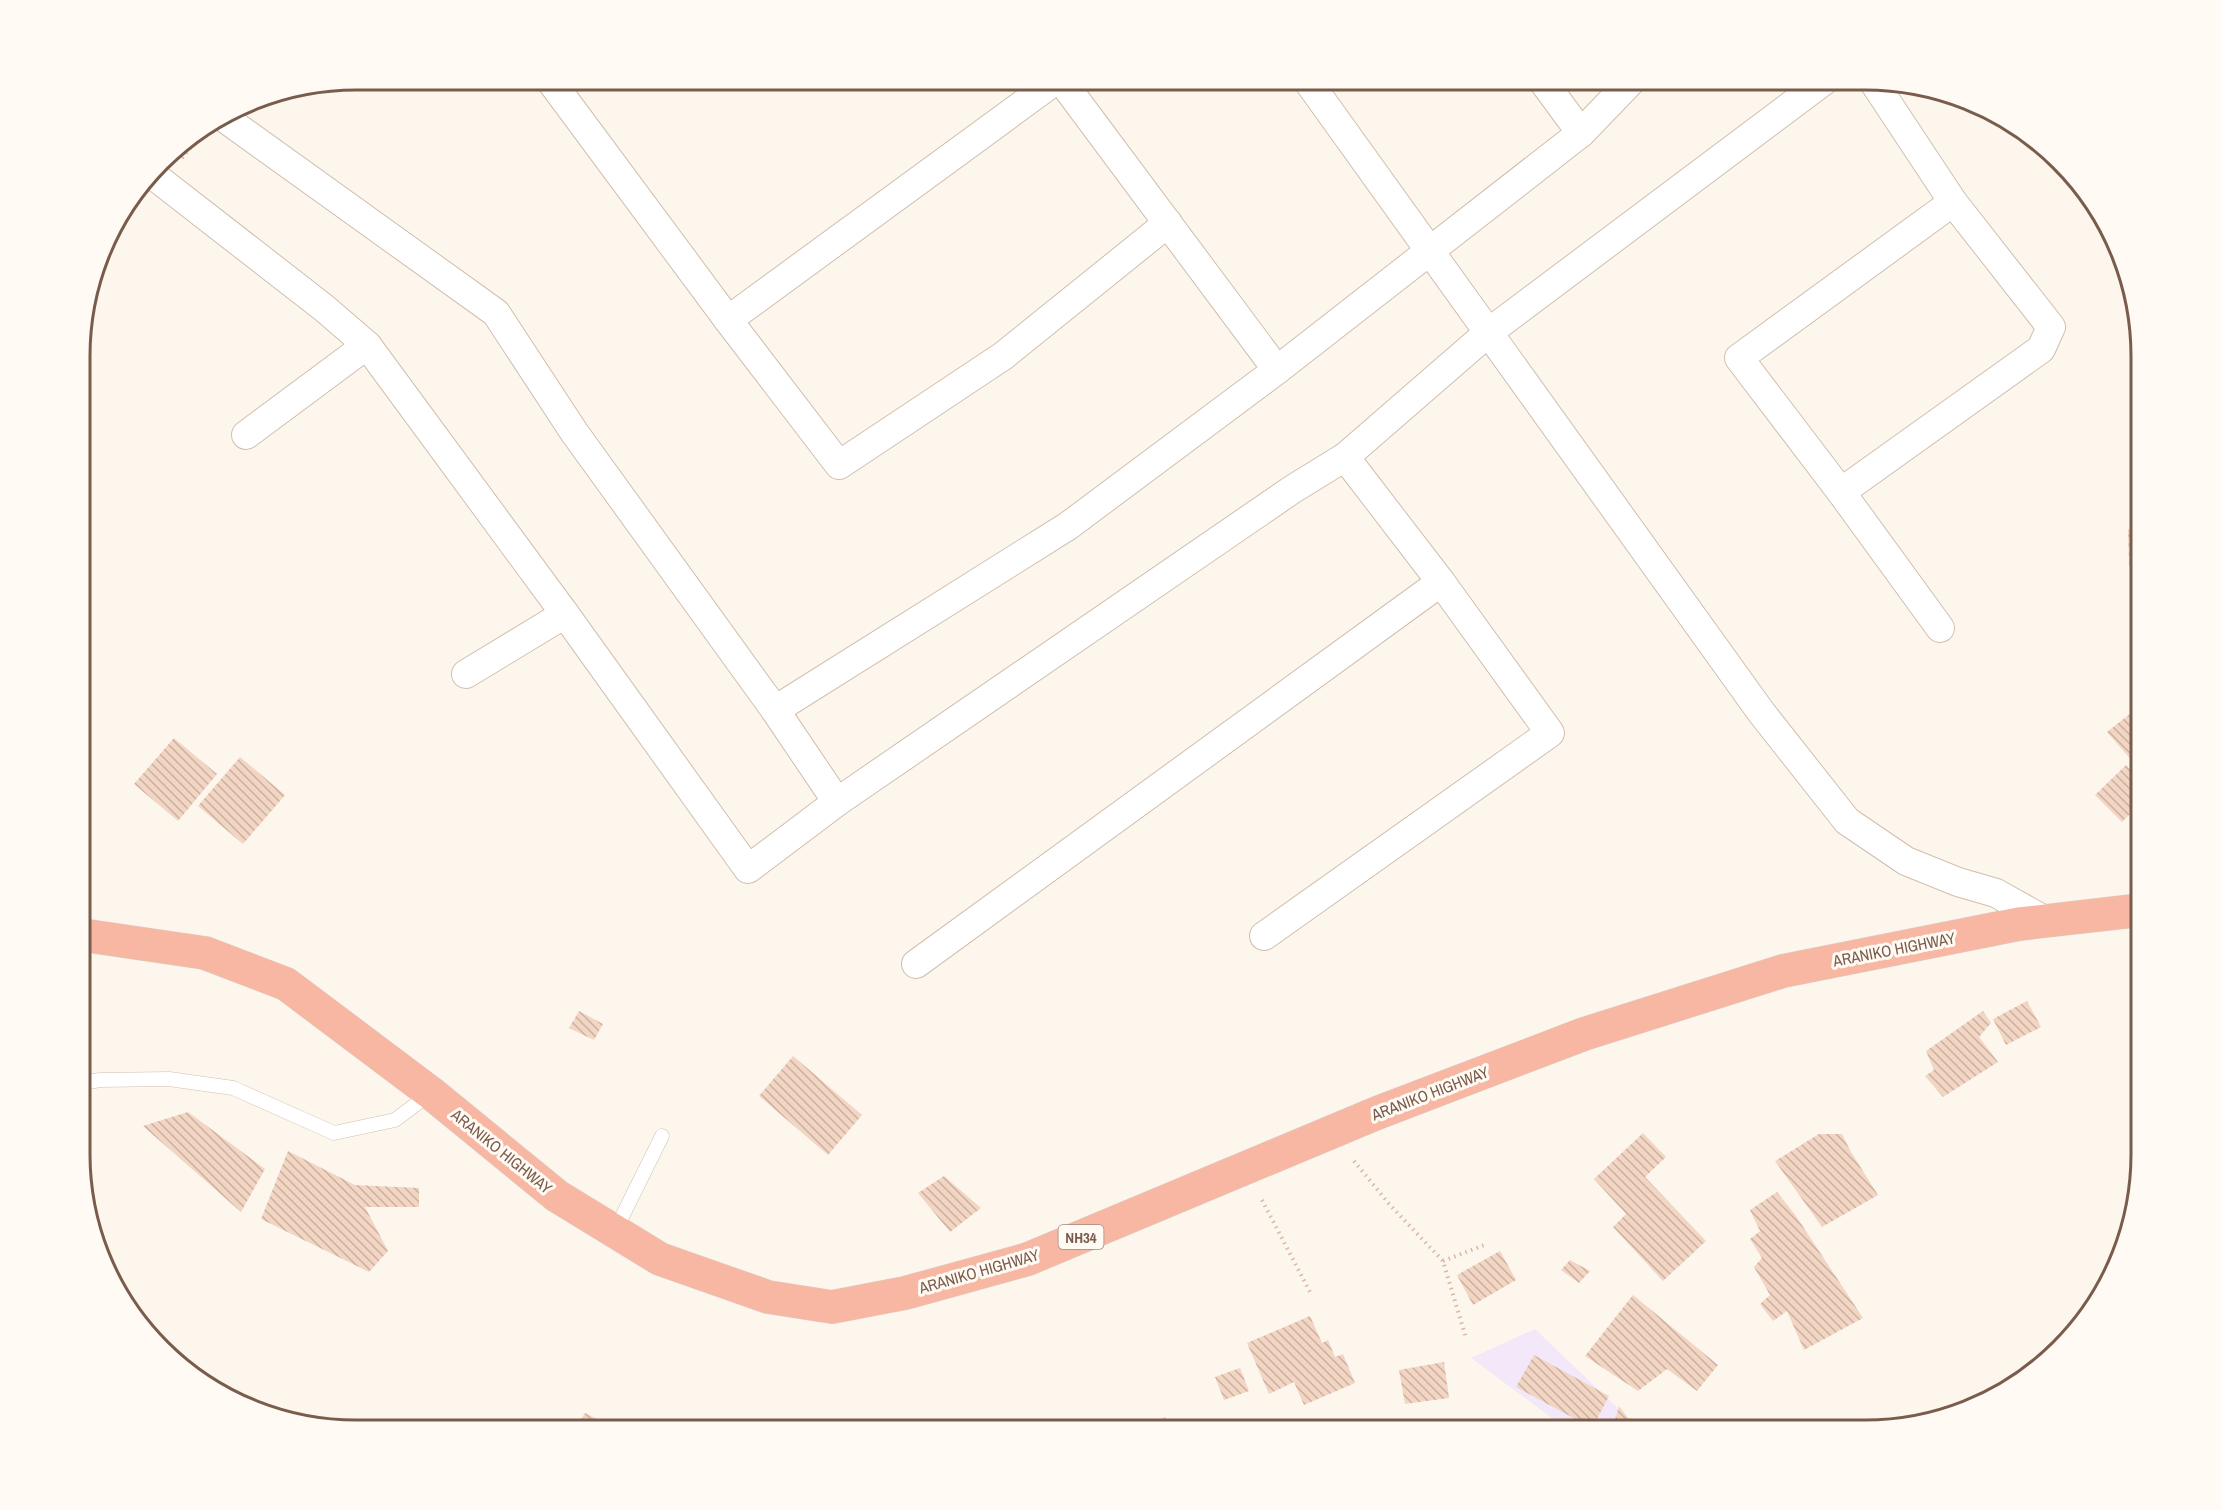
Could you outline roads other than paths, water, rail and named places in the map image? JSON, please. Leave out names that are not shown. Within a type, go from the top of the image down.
[{"type":"highway","name":"ARANIKO HIGHWAY","points":[[90,936],[205,953],[286,984],[431,1093],[557,1196],[660,1259],[768,1297],[832,1307],[905,1293],[1028,1259],[1251,1164],[1584,1034],[1783,971],[2019,924],[2131,910]]},
{"type":"street","points":[[557,90],[728,320],[840,465],[1003,356],[1168,223]]},
{"type":"street","points":[[728,320],[1042,90]]},
{"type":"street","points":[[1068,90],[1277,369]]},
{"type":"street","points":[[1314,90],[1761,712],[1848,821],[1906,861],[1958,882],[1996,892],[2046,921]]},
{"type":"street","points":[[1549,90],[1581,133]]},
{"type":"street","points":[[775,710],[1068,526],[1277,369],[1581,133],[1622,90]]},
{"type":"street","points":[[158,179],[324,308],[367,345],[565,614],[748,869],[837,802],[1293,489],[1345,457],[1490,332],[1812,90]]},
{"type":"street","points":[[1842,492],[2041,350],[2051,327],[1953,202],[1880,91]]},
{"type":"street","points":[[230,122],[496,313],[574,432],[775,710],[837,802]]},
{"type":"street","points":[[1940,628],[1842,492],[1739,358],[1953,202]]},
{"type":"street","points":[[246,435],[367,345]]},
{"type":"street","points":[[1264,936],[1550,733],[1345,457]]},
{"type":"street","points":[[916,964],[1440,582]]},
{"type":"street","points":[[466,674],[565,614]]},
{"type":"lane","points":[[90,1082],[170,1079],[233,1088],[334,1133],[395,1120],[431,1093]]},
{"type":"lane","points":[[615,1231],[662,1136]]}]
